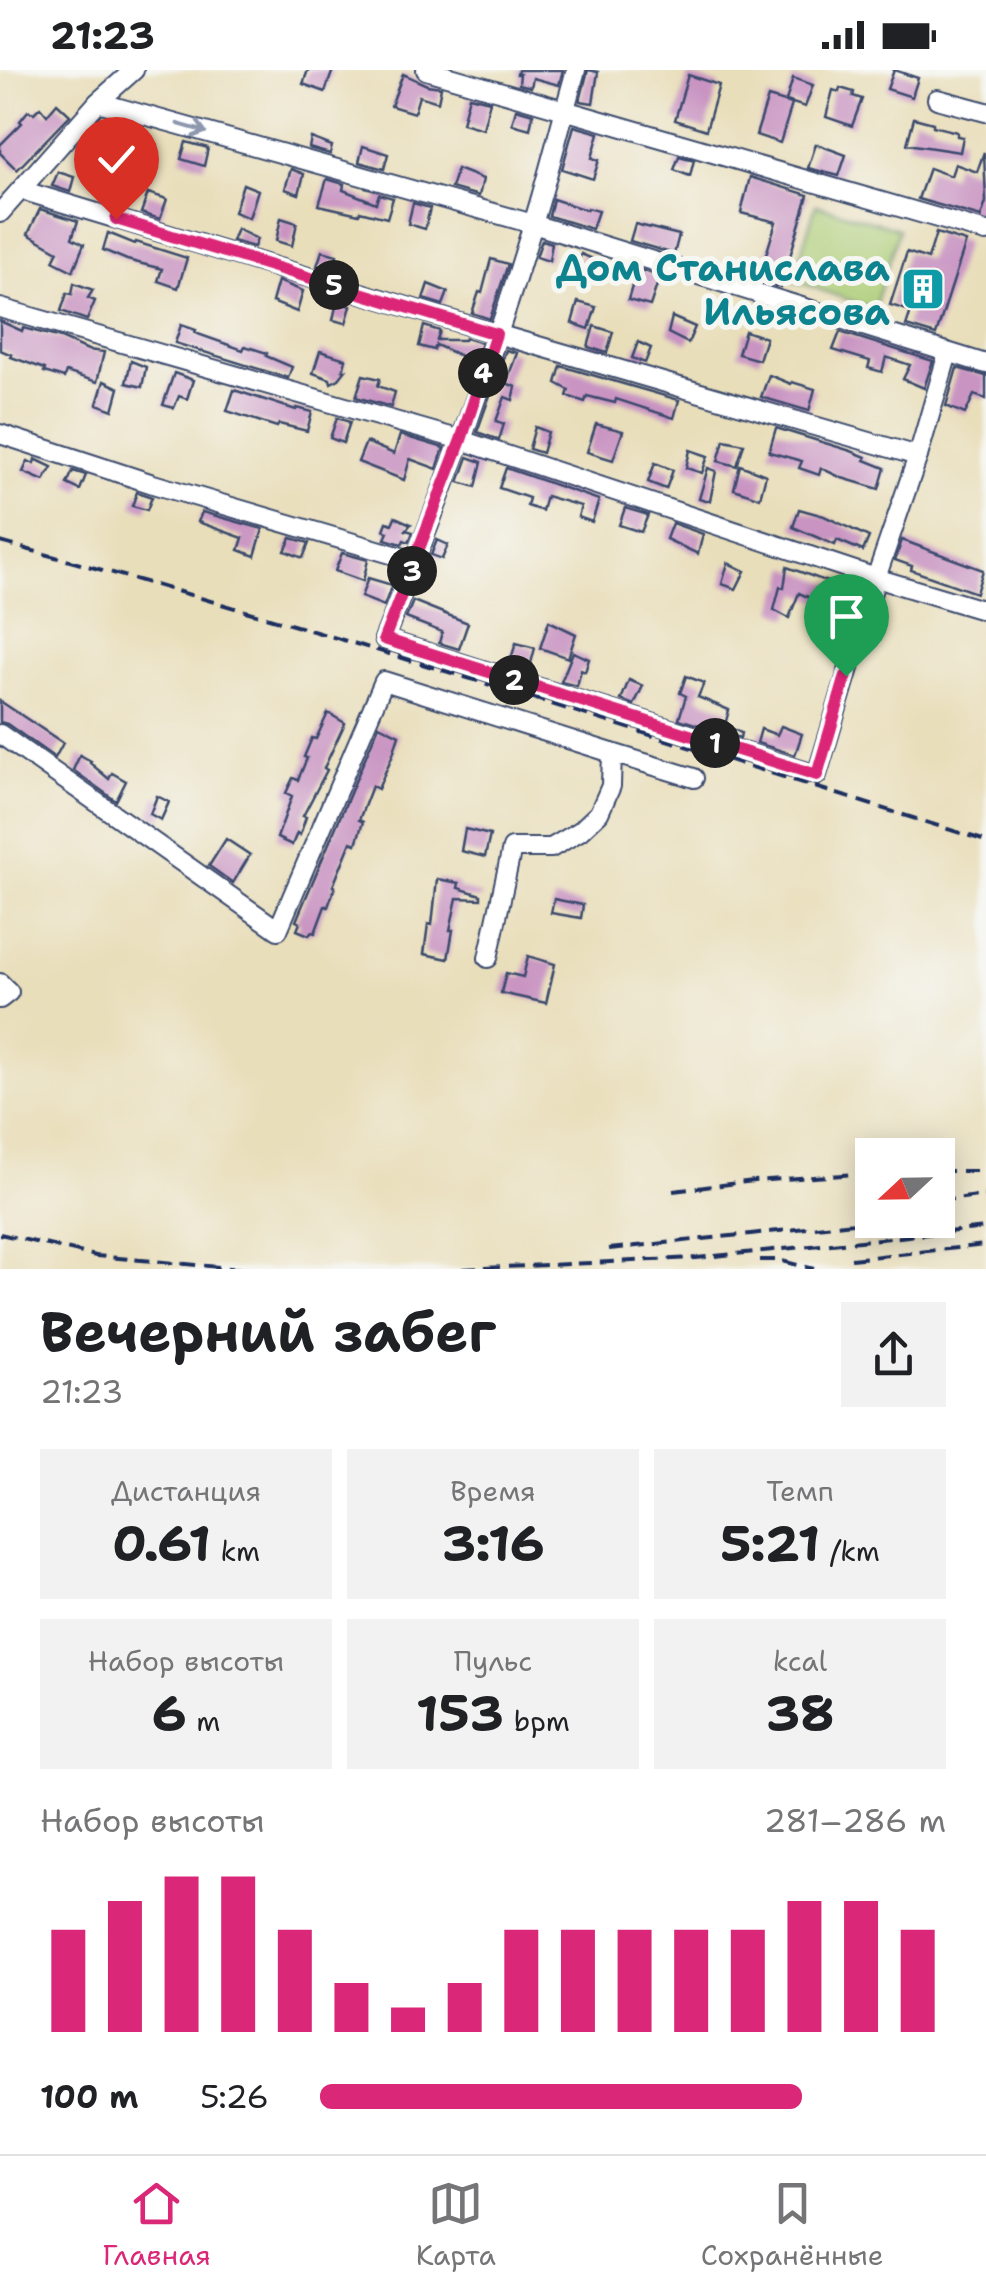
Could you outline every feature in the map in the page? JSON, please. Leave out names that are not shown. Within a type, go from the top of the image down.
[{"type":"street","points":[[0,213],[98,102],[134,70]]},
{"type":"street","points":[[426,70],[986,232]]},
{"type":"street","points":[[576,70],[533,224],[461,440],[384,639],[817,775],[948,353]]},
{"type":"street","points":[[937,98],[986,112]]},
{"type":"street","points":[[98,102],[533,224],[986,364]]},
{"type":"street","points":[[21,190],[496,334],[918,456]]},
{"type":"street","points":[[0,308],[461,440],[986,611]]},
{"type":"street","points":[[0,434],[153,484],[416,561]]},
{"type":"street","points":[[0,734],[278,930],[384,681],[694,778]]},
{"type":"street","points":[[488,958],[512,848],[552,848],[590,822],[599,813],[611,786],[612,753]]},
{"type":"green space","points":[[816,205],[899,229],[874,309],[792,280]]},
{"type":"building","points":[[308,70],[333,70],[325,92],[303,84]]},
{"type":"building","points":[[518,70],[563,70],[559,85],[533,78],[531,87],[519,84]]},
{"type":"building","points":[[588,70],[598,72],[593,103],[580,101]]},
{"type":"building","points":[[894,70],[918,78],[912,97],[887,89]]},
{"type":"building","points":[[403,74],[441,87],[438,102],[419,96],[414,113],[391,106]]},
{"type":"building","points":[[688,75],[719,85],[706,130],[675,120]]},
{"type":"building","points":[[793,78],[813,85],[805,107],[786,101]]},
{"type":"building","points":[[840,88],[862,99],[852,126],[826,117],[833,90],[839,92]]},
{"type":"building","points":[[469,96],[490,101],[483,129],[462,123]]},
{"type":"building","points":[[768,97],[792,104],[780,143],[756,135]]},
{"type":"building","points":[[57,103],[70,115],[17,170],[0,153],[0,145],[28,111],[34,113],[40,107],[47,115]]},
{"type":"building","points":[[516,109],[533,114],[530,129],[512,124]]},
{"type":"building","points":[[914,118],[957,132],[957,136],[963,137],[960,152],[907,144]]},
{"type":"building","points":[[574,126],[599,133],[592,158],[599,160],[593,179],[562,169]]},
{"type":"building","points":[[135,138],[156,145],[144,179],[126,174]]},
{"type":"building","points":[[311,138],[332,146],[330,154],[309,148]]},
{"type":"building","points":[[186,142],[208,148],[204,166],[181,159]]},
{"type":"building","points":[[816,144],[846,155],[839,176],[808,168]]},
{"type":"building","points":[[363,146],[388,154],[384,169],[359,162]]},
{"type":"building","points":[[984,152],[986,202],[981,217],[918,199],[929,168],[951,176],[955,164],[977,172]]},
{"type":"building","points":[[679,156],[694,160],[690,176],[674,170]]},
{"type":"building","points":[[291,169],[304,174],[299,194],[285,189]]},
{"type":"building","points":[[457,169],[483,179],[479,196],[451,188]]},
{"type":"building","points":[[58,172],[74,177],[70,192],[52,186]]},
{"type":"building","points":[[750,177],[808,195],[781,287],[758,281],[776,222],[741,213]]},
{"type":"building","points":[[327,179],[376,203],[379,194],[393,198],[387,218],[319,205]]},
{"type":"building","points":[[243,184],[258,190],[249,218],[234,212]]},
{"type":"building","points":[[148,193],[167,199],[160,219],[141,213]]},
{"type":"building","points":[[553,199],[598,211],[592,229],[549,216]]},
{"type":"building","points":[[413,203],[430,208],[425,229],[408,224]]},
{"type":"building","points":[[40,209],[78,221],[72,238],[84,244],[73,271],[53,261],[58,251],[28,234]]},
{"type":"building","points":[[281,218],[297,223],[292,246],[276,241]]},
{"type":"building","points":[[635,224],[679,235],[674,254],[630,241]]},
{"type":"building","points":[[237,229],[257,239],[254,247],[232,241]]},
{"type":"building","points":[[108,233],[187,258],[178,288],[158,281],[162,269],[103,250]]},
{"type":"building","points":[[936,233],[966,242],[936,335],[906,326],[911,311],[890,305],[907,252],[928,259]]},
{"type":"building","points":[[542,240],[552,243],[549,261],[536,257]]},
{"type":"building","points":[[322,251],[337,255],[331,271],[317,266]]},
{"type":"building","points":[[581,254],[593,259],[589,277],[575,273]]},
{"type":"building","points":[[491,259],[508,264],[490,319],[472,313]]},
{"type":"building","points":[[637,269],[660,276],[650,306],[628,300]]},
{"type":"building","points":[[278,281],[303,291],[297,312],[272,302]]},
{"type":"building","points":[[74,283],[93,290],[88,298],[95,301],[87,320],[61,311]]},
{"type":"building","points":[[428,284],[448,292],[443,305],[423,299]]},
{"type":"building","points":[[337,302],[351,306],[346,323],[333,320]]},
{"type":"building","points":[[578,302],[596,307],[589,329],[572,323]]},
{"type":"building","points":[[672,317],[695,327],[688,343],[668,333]]},
{"type":"building","points":[[0,321],[22,331],[23,328],[104,352],[97,382],[66,372],[64,378],[11,357],[0,350]]},
{"type":"building","points":[[181,325],[243,350],[245,346],[267,353],[266,356],[292,367],[288,378],[175,343]]},
{"type":"building","points":[[424,326],[440,331],[437,340],[465,338],[482,343],[472,372],[460,366],[463,357],[436,345],[434,350],[419,346]]},
{"type":"building","points":[[594,326],[613,332],[607,353],[588,347]]},
{"type":"building","points":[[745,331],[766,338],[759,360],[738,354]]},
{"type":"building","points":[[840,332],[933,361],[924,388],[903,379],[910,365],[886,357],[882,372],[868,368],[870,361],[833,350]]},
{"type":"building","points":[[638,342],[651,348],[645,363],[632,358]]},
{"type":"building","points":[[506,350],[517,353],[506,383],[516,387],[513,400],[505,397],[496,421],[504,424],[499,440],[477,432]]},
{"type":"building","points":[[320,351],[346,359],[346,370],[331,383],[330,379],[313,373]]},
{"type":"building","points":[[131,361],[146,367],[142,387],[126,383]]},
{"type":"building","points":[[561,366],[679,400],[674,418],[616,399],[615,403],[587,396],[585,402],[567,396],[569,390],[556,383]]},
{"type":"building","points":[[957,368],[986,376],[986,399],[974,395],[965,414],[946,406]]},
{"type":"building","points":[[174,373],[193,380],[187,399],[179,396],[174,408],[163,405]]},
{"type":"building","points":[[363,375],[380,379],[378,386],[395,392],[391,407],[356,397]]},
{"type":"building","points":[[769,375],[815,389],[809,411],[761,397]]},
{"type":"building","points":[[104,381],[119,388],[113,410],[97,404]]},
{"type":"building","points":[[234,390],[312,412],[307,431],[279,424],[277,427],[227,411]]},
{"type":"building","points":[[337,418],[350,422],[343,443],[330,438]]},
{"type":"building","points":[[596,424],[623,431],[613,460],[587,452]]},
{"type":"building","points":[[535,427],[548,432],[542,453],[529,449]]},
{"type":"building","points":[[776,428],[851,451],[885,468],[879,489],[821,468],[819,475],[799,468],[802,461],[769,452]]},
{"type":"building","points":[[400,435],[444,448],[437,469],[410,459],[404,480],[358,462],[366,442],[394,454]]},
{"type":"building","points":[[724,440],[744,444],[737,466],[718,461]]},
{"type":"building","points":[[690,450],[708,456],[702,473],[686,468]]},
{"type":"building","points":[[468,457],[482,462],[476,487],[459,482]]},
{"type":"building","points":[[35,459],[52,467],[44,481],[23,472],[28,461],[34,464]]},
{"type":"building","points":[[655,463],[673,470],[666,489],[648,482]]},
{"type":"building","points":[[740,465],[766,475],[760,498],[734,489]]},
{"type":"building","points":[[506,468],[599,500],[592,522],[578,517],[581,506],[546,496],[542,511],[527,506],[529,498],[499,488]]},
{"type":"building","points":[[708,468],[716,471],[710,501],[705,501],[699,499]]},
{"type":"building","points":[[73,471],[86,475],[80,490],[67,484]]},
{"type":"building","points":[[137,492],[152,497],[147,510],[132,506]]},
{"type":"building","points":[[625,508],[648,515],[641,532],[619,525]]},
{"type":"building","points":[[799,509],[869,537],[863,551],[837,540],[835,545],[793,527]]},
{"type":"building","points":[[202,512],[263,529],[255,556],[239,550],[243,538],[198,522]]},
{"type":"building","points":[[395,517],[411,524],[406,530],[413,532],[409,542],[385,539],[387,522],[392,524]]},
{"type":"building","points":[[672,523],[703,534],[698,554],[666,539]]},
{"type":"building","points":[[291,538],[309,543],[303,558],[285,551]]},
{"type":"building","points":[[437,540],[448,545],[442,559],[431,555]]},
{"type":"building","points":[[902,540],[983,570],[976,593],[911,570],[912,566],[895,560]]},
{"type":"building","points":[[342,553],[368,560],[363,581],[335,571]]},
{"type":"building","points":[[728,563],[745,571],[736,589],[722,584]]},
{"type":"building","points":[[787,567],[855,592],[845,619],[799,593],[789,618],[774,610],[780,587],[784,588]]},
{"type":"building","points":[[368,578],[392,585],[384,606],[361,597]]},
{"type":"building","points":[[413,601],[468,623],[459,649],[439,643],[442,632],[406,618]]},
{"type":"building","points":[[549,621],[576,634],[568,658],[540,648]]},
{"type":"building","points":[[516,643],[535,648],[529,671],[509,665]]},
{"type":"building","points":[[573,652],[589,659],[577,686],[561,682]]},
{"type":"building","points":[[686,676],[704,683],[698,697],[729,710],[725,725],[741,733],[740,738],[679,719],[686,696],[680,693]]},
{"type":"building","points":[[629,680],[643,686],[634,705],[621,700]]},
{"type":"building","points":[[0,701],[63,743],[55,758],[0,722]]},
{"type":"building","points":[[328,713],[345,723],[303,816],[306,817],[300,835],[297,833],[292,845],[277,838],[292,796],[286,793],[293,778],[298,780],[312,738],[316,739]]},
{"type":"building","points":[[379,725],[399,735],[393,754],[378,789],[372,786],[359,820],[363,822],[356,844],[351,842],[328,907],[325,906],[315,933],[309,935],[297,930],[300,923],[296,921]]},
{"type":"building","points":[[781,726],[802,734],[795,755],[757,743],[761,729],[777,735]]},
{"type":"building","points":[[80,755],[109,779],[112,773],[126,781],[116,801],[73,770]]},
{"type":"building","points":[[157,796],[169,802],[161,820],[150,814]]},
{"type":"building","points":[[465,829],[490,835],[485,857],[461,851]]},
{"type":"building","points":[[226,839],[250,855],[233,883],[209,866]]},
{"type":"building","points":[[437,879],[459,883],[458,888],[481,895],[481,899],[457,898],[448,959],[424,954]]},
{"type":"building","points":[[554,899],[583,905],[581,918],[551,913]]},
{"type":"building","points":[[528,956],[555,964],[546,1003],[501,993],[506,973],[523,977]]},
{"type":"railway","points":[[0,542],[371,649],[986,841]]},
{"type":"railway","points":[[955,1171],[986,1171]]},
{"type":"railway","points":[[673,1191],[855,1174]]},
{"type":"railway","points":[[955,1199],[986,1195]]},
{"type":"railway","points":[[609,1249],[855,1223]]},
{"type":"railway","points":[[462,1269],[696,1258],[986,1228]]},
{"type":"railway","points":[[0,1234],[96,1256],[242,1269]]},
{"type":"railway","points":[[851,1259],[986,1245]]},
{"type":"railway","points":[[760,1260],[814,1269]]},
{"type":"place","name":"Дом Станислава Ильясова","points":[[923,289]]},
{"type":"route","points":[[116,219],[496,334],[461,440],[384,639],[817,775],[846,676]]}]
